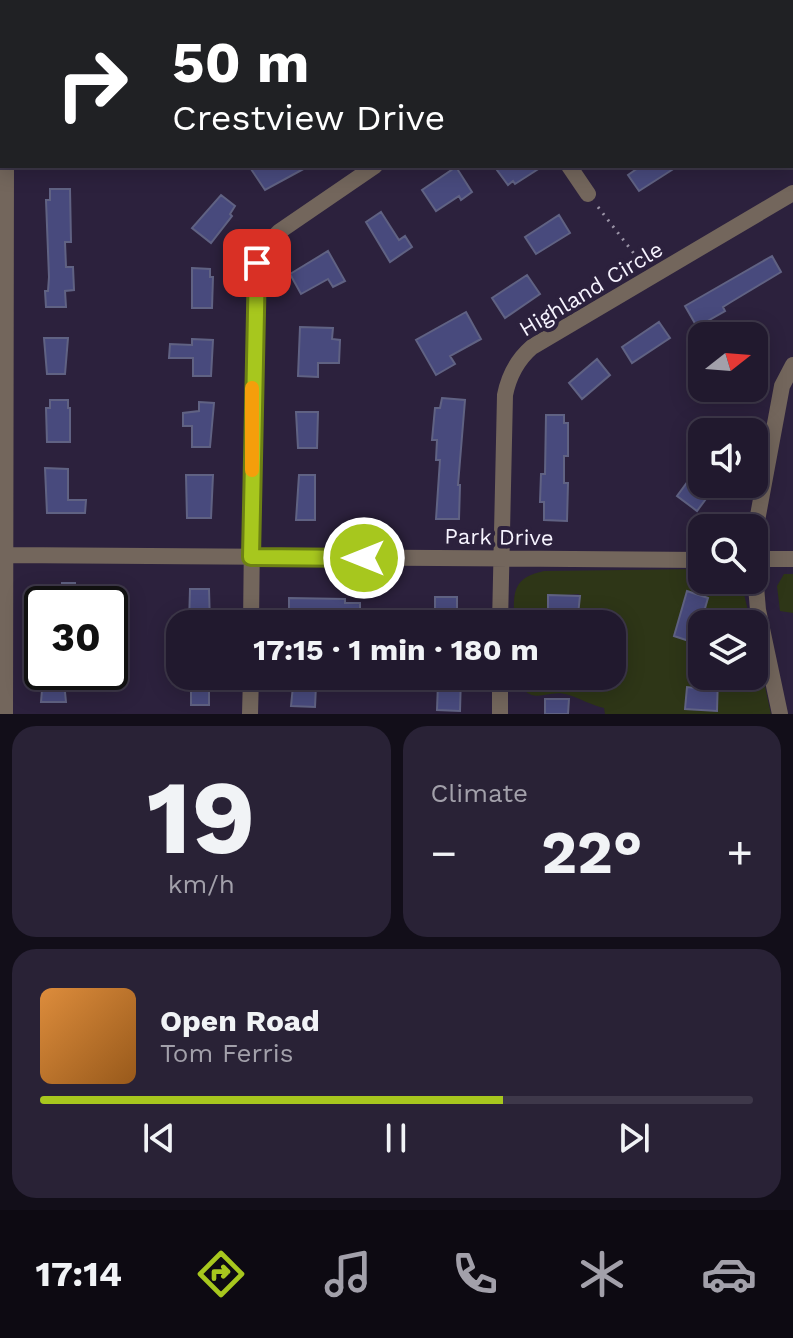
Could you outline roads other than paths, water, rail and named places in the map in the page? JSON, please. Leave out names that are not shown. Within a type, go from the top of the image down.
[{"type":"street","points":[[5,714],[6,168]]},
{"type":"street","points":[[251,610],[257,263],[267,242],[280,231],[372,168]]},
{"type":"street","points":[[570,168],[588,194]]},
{"type":"street","name":"Highland Circle","points":[[500,610],[505,395],[507,382],[517,362],[532,347],[793,193]]},
{"type":"street","points":[[758,514],[782,386],[793,365]]},
{"type":"street","name":"Park Drive","points":[[7,555],[688,560]]},
{"type":"street","points":[[768,560],[793,559]]},
{"type":"street","points":[[757,594],[780,714]]},
{"type":"street","points":[[250,714],[251,690]]},
{"type":"street","points":[[500,690],[500,714]]}]
